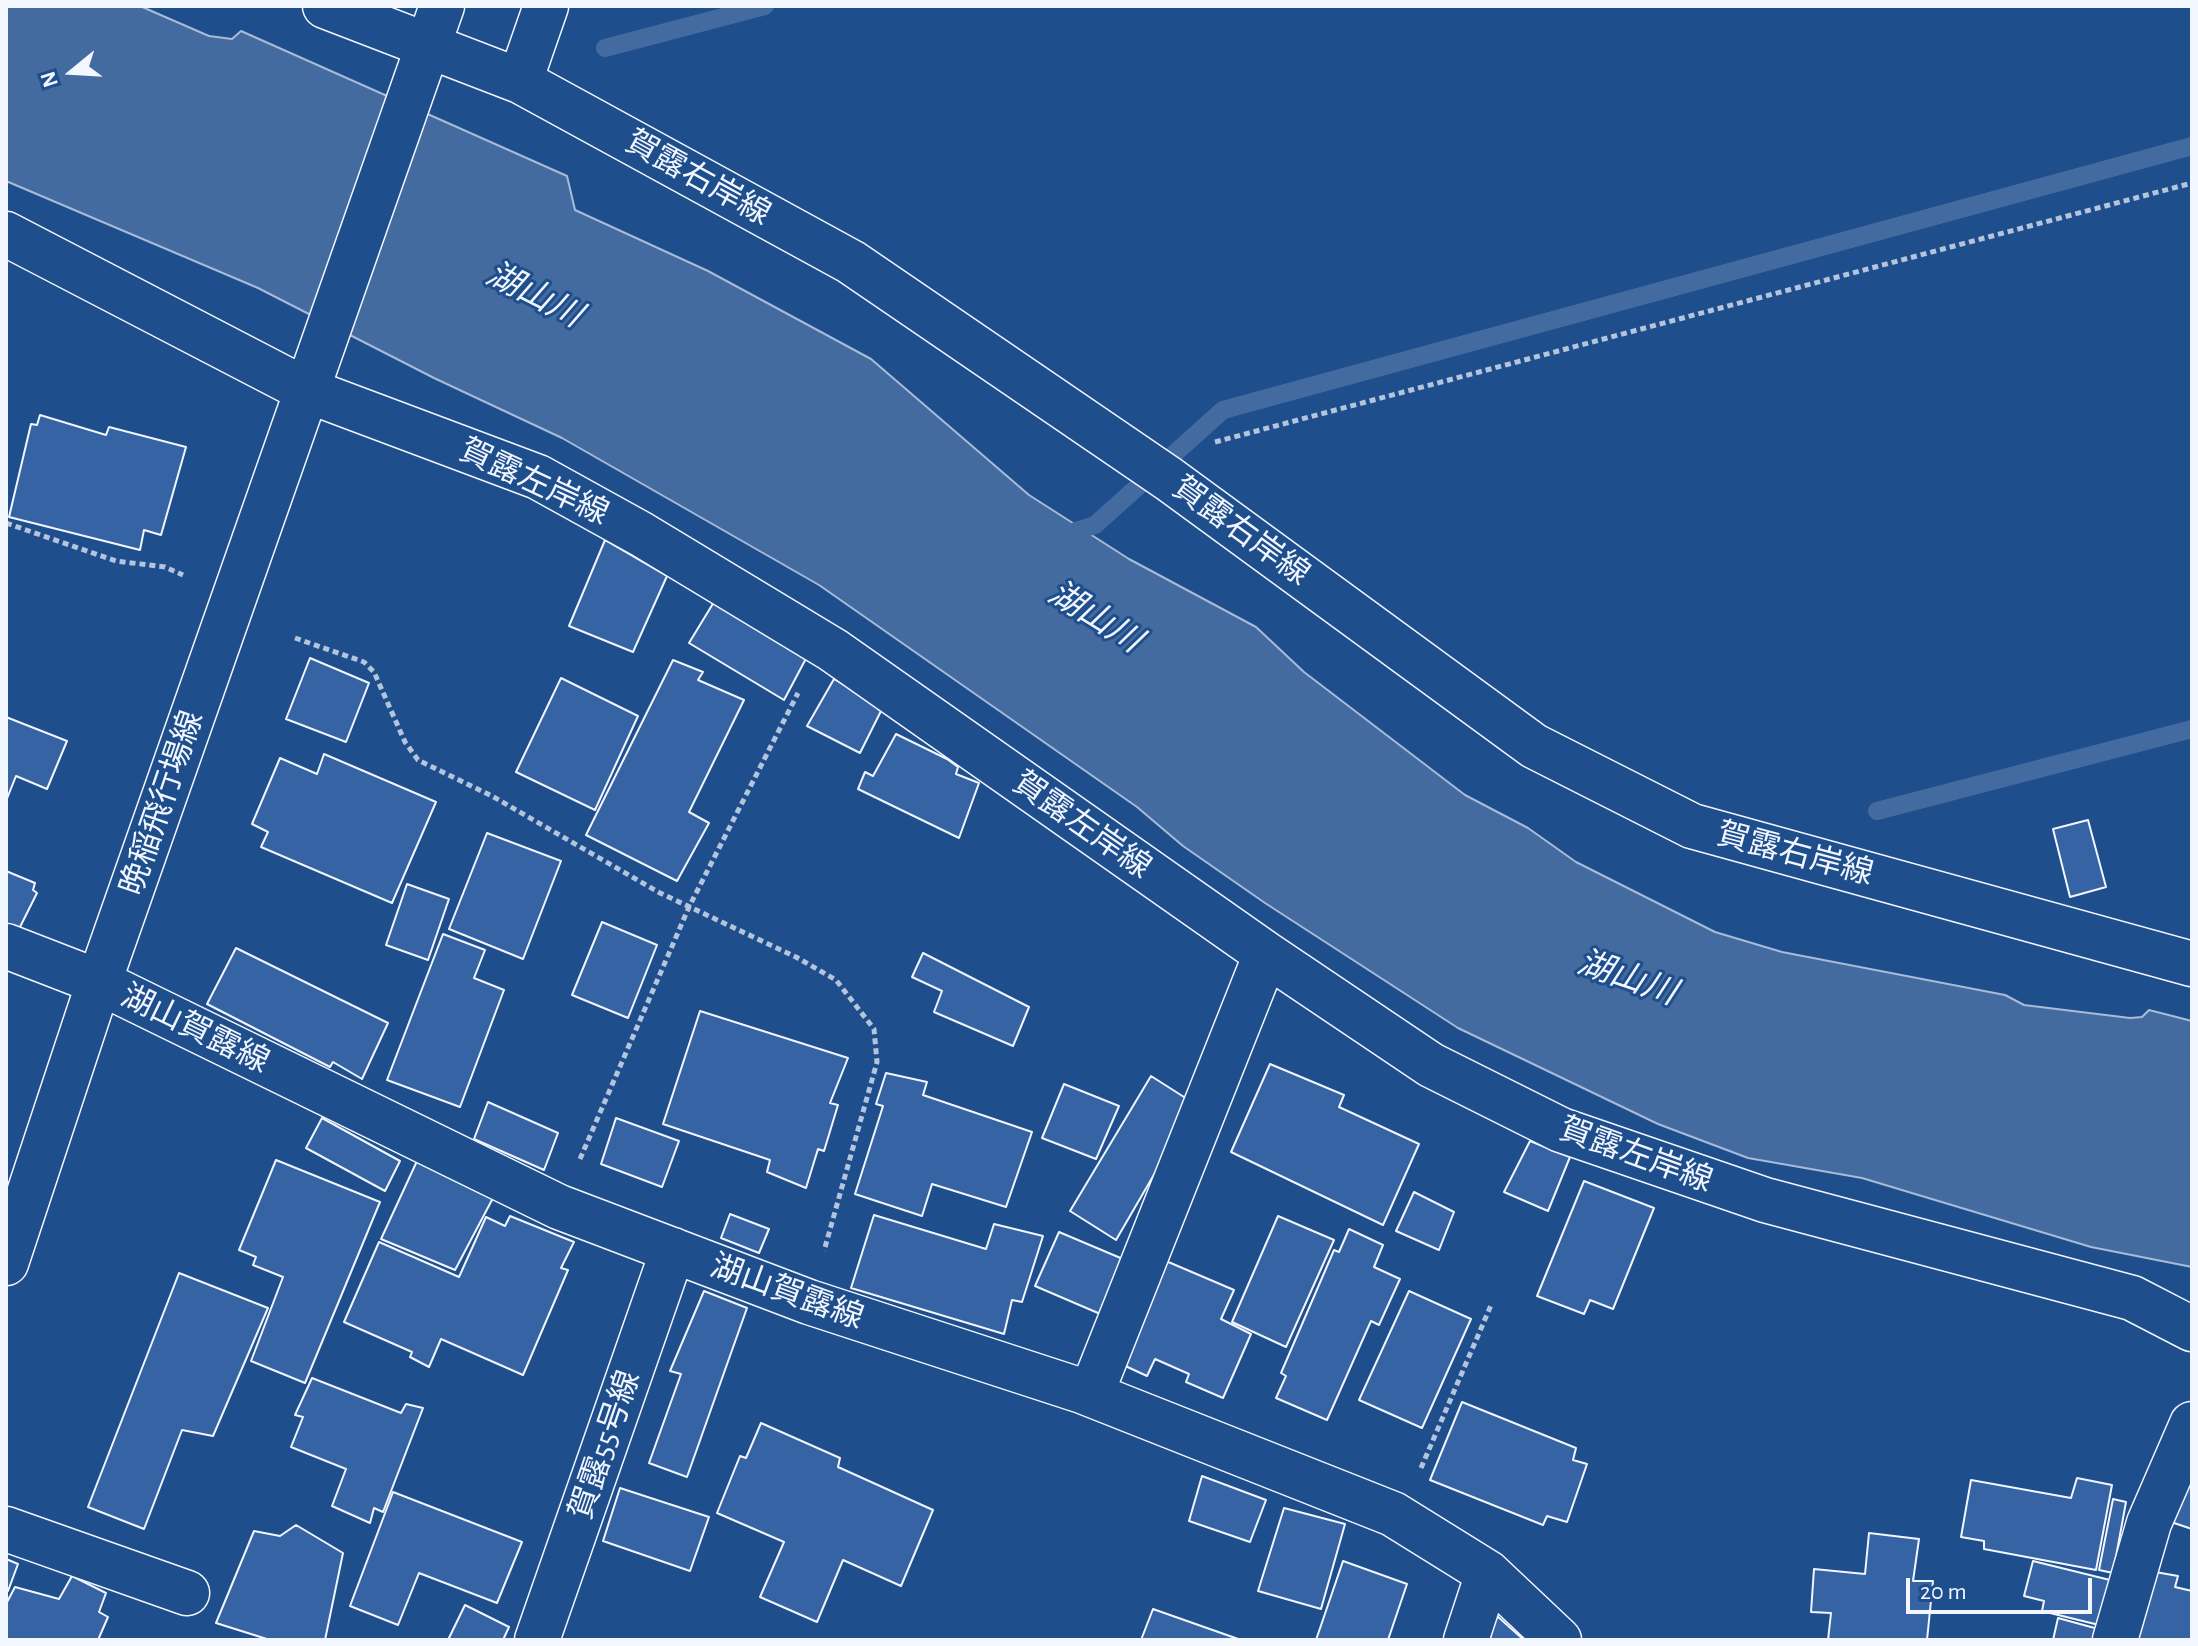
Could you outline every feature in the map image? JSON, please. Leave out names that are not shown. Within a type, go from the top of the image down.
[{"type":"street","name":"賀露右岸線","points":[[325,6],[430,41],[520,81],[851,262],[1169,479],[1534,746],[1692,826],[2192,964]]},
{"type":"street","points":[[520,81],[546,6]]},
{"type":"street","name":"晩稲飛行場線","points":[[6,1263],[15,1206],[99,982],[430,41]]},
{"type":"street","name":"賀露左岸線","points":[[6,234],[306,390],[538,477],[824,644],[1266,954],[1431,1065],[1561,1130],[1765,1200],[2132,1298],[2192,1329]]},
{"type":"street","name":"湖山賀露線","points":[[6,946],[99,982],[559,1207],[809,1302],[1091,1394],[1399,1519],[1488,1573],[1559,1640]]},
{"type":"street","points":[[1091,1394],[1266,954]]},
{"type":"street","name":"賀露55号線","points":[[537,1640],[673,1250]]},
{"type":"street","points":[[2115,1640],[2149,1523],[2192,1424]]},
{"type":"street","points":[[6,1529],[187,1593]]},
{"type":"street","points":[[1466,1640],[1488,1573]]},
{"type":"path","points":[[1169,479],[1214,442],[2192,183]]},
{"type":"path","points":[[6,523],[116,561],[165,567],[188,577]]},
{"type":"path","points":[[295,638],[364,662],[374,672],[405,742],[418,760],[492,796],[689,907],[796,957],[836,980],[874,1029],[877,1062],[809,1302]]},
{"type":"path","points":[[559,1207],[689,907],[824,644]]},
{"type":"path","points":[[1399,1519],[1492,1303]]},
{"type":"water","name":"湖山川","points":[[6,6],[140,6],[209,36],[232,39],[241,31],[567,176],[575,210],[708,271],[871,359],[1029,495],[1129,559],[1256,627],[1304,672],[1465,795],[1528,828],[1576,862],[1715,932],[1782,952],[2005,995],[2024,1005],[2130,1018],[2142,1017],[2149,1010],[2192,1021],[2192,1267],[2091,1247],[1862,1178],[1748,1158],[1658,1124],[1458,1028],[1265,903],[1183,846],[1137,807],[819,585],[562,438],[434,378],[258,288],[6,181]]},
{"type":"building","points":[[40,415],[106,435],[109,427],[186,447],[161,535],[144,530],[140,550],[9,517],[31,424],[37,425]]},
{"type":"building","points":[[605,540],[667,576],[633,652],[569,626]]},
{"type":"building","points":[[717,597],[810,651],[784,700],[689,643]]},
{"type":"building","points":[[310,658],[369,683],[346,742],[286,719]]},
{"type":"building","points":[[673,660],[703,672],[698,680],[744,700],[689,812],[709,823],[677,881],[586,835]]},
{"type":"building","points":[[561,678],[638,716],[595,810],[516,772]]},
{"type":"building","points":[[834,679],[883,707],[860,753],[807,726]]},
{"type":"building","points":[[6,717],[67,741],[47,789],[16,776],[6,801]]},
{"type":"building","points":[[896,734],[947,759],[958,767],[956,774],[979,783],[959,838],[858,789],[865,772],[873,776]]},
{"type":"building","points":[[324,754],[436,802],[392,903],[261,847],[268,832],[252,824],[280,758],[317,774]]},
{"type":"building","points":[[2088,820],[2106,887],[2070,897],[2053,829]]},
{"type":"building","points":[[487,833],[561,861],[523,959],[449,929]]},
{"type":"building","points":[[6,871],[35,883],[33,890],[37,893],[19,929],[6,924]]},
{"type":"building","points":[[407,884],[449,899],[428,960],[386,945]]},
{"type":"building","points":[[602,922],[657,945],[628,1018],[572,995]]},
{"type":"building","points":[[443,934],[485,950],[474,978],[504,990],[460,1107],[387,1080]]},
{"type":"building","points":[[236,948],[388,1023],[362,1079],[333,1062],[330,1067],[207,1004]]},
{"type":"building","points":[[923,953],[1029,1007],[1013,1046],[934,1012],[942,991],[912,977]]},
{"type":"building","points":[[700,1011],[848,1058],[830,1103],[838,1105],[824,1151],[818,1149],[806,1188],[767,1172],[770,1160],[663,1124]]},
{"type":"building","points":[[1270,1064],[1344,1095],[1339,1107],[1419,1144],[1383,1225],[1231,1152]]},
{"type":"building","points":[[886,1073],[927,1082],[923,1095],[1032,1132],[1006,1207],[932,1184],[922,1216],[855,1194],[883,1106],[876,1104]]},
{"type":"building","points":[[1151,1076],[1195,1104],[1116,1240],[1070,1211]]},
{"type":"building","points":[[1064,1084],[1119,1106],[1096,1159],[1042,1138]]},
{"type":"building","points":[[488,1102],[558,1133],[544,1170],[474,1139]]},
{"type":"building","points":[[322,1118],[400,1161],[385,1191],[306,1148]]},
{"type":"building","points":[[616,1118],[679,1141],[662,1187],[601,1164]]},
{"type":"building","points":[[1530,1141],[1570,1157],[1548,1211],[1504,1192]]},
{"type":"building","points":[[276,1160],[380,1202],[305,1383],[251,1361],[283,1277],[253,1265],[256,1257],[239,1250]]},
{"type":"building","points":[[417,1161],[493,1198],[455,1270],[381,1239]]},
{"type":"building","points":[[1584,1181],[1654,1208],[1613,1309],[1590,1300],[1584,1314],[1537,1296]]},
{"type":"building","points":[[1414,1192],[1454,1212],[1439,1250],[1396,1231]]},
{"type":"building","points":[[730,1214],[769,1229],[759,1253],[721,1238]]},
{"type":"building","points":[[874,1215],[986,1249],[994,1224],[1043,1236],[1022,1302],[1012,1300],[1004,1334],[851,1288]]},
{"type":"building","points":[[510,1216],[574,1242],[561,1268],[568,1270],[523,1375],[441,1339],[429,1367],[410,1357],[412,1352],[344,1322],[379,1242],[459,1277],[486,1217],[505,1226]]},
{"type":"building","points":[[1278,1216],[1334,1240],[1286,1347],[1232,1322]]},
{"type":"building","points":[[1349,1229],[1383,1245],[1374,1267],[1400,1279],[1379,1325],[1371,1321],[1327,1420],[1276,1398],[1286,1376],[1281,1373],[1334,1250],[1339,1252]]},
{"type":"building","points":[[1059,1232],[1130,1262],[1105,1316],[1035,1286]]},
{"type":"building","points":[[1166,1261],[1234,1290],[1221,1319],[1251,1334],[1223,1398],[1186,1382],[1189,1374],[1155,1359],[1147,1376],[1121,1364]]},
{"type":"building","points":[[179,1273],[268,1308],[213,1436],[182,1430],[144,1529],[88,1507]]},
{"type":"building","points":[[704,1291],[747,1308],[687,1477],[649,1463],[681,1374],[670,1371]]},
{"type":"building","points":[[1409,1291],[1471,1319],[1422,1428],[1359,1400]]},
{"type":"building","points":[[312,1378],[401,1413],[406,1404],[423,1408],[383,1512],[374,1508],[370,1523],[332,1506],[346,1469],[291,1447],[303,1417],[295,1415]]},
{"type":"building","points":[[1462,1402],[1576,1448],[1573,1460],[1587,1464],[1567,1522],[1547,1516],[1543,1525],[1430,1480]]},
{"type":"building","points":[[761,1423],[840,1458],[838,1467],[933,1510],[901,1586],[843,1560],[817,1622],[760,1597],[784,1542],[717,1513],[740,1456],[746,1458]]},
{"type":"building","points":[[2192,1465],[2192,1529],[2168,1521]]},
{"type":"building","points":[[1202,1476],[1266,1500],[1250,1542],[1189,1521]]},
{"type":"building","points":[[2077,1478],[2112,1485],[2096,1570],[1984,1549],[1984,1541],[1961,1537],[1971,1480],[2071,1498]]},
{"type":"building","points":[[620,1488],[709,1517],[690,1571],[603,1541]]},
{"type":"building","points":[[393,1492],[522,1542],[497,1603],[419,1573],[398,1625],[350,1606]]},
{"type":"building","points":[[2113,1499],[2126,1502],[2113,1573],[2099,1570]]},
{"type":"building","points":[[1284,1508],[1345,1524],[1321,1609],[1258,1591]]},
{"type":"building","points":[[296,1525],[343,1553],[325,1640],[270,1640],[216,1623],[254,1531],[280,1536]]},
{"type":"building","points":[[1869,1533],[1919,1539],[1913,1581],[1933,1581],[1927,1640],[1828,1640],[1831,1613],[1811,1612],[1814,1569],[1865,1574]]},
{"type":"building","points":[[6,1559],[18,1564],[8,1591],[6,1590]]},
{"type":"building","points":[[1343,1561],[1407,1584],[1388,1640],[1316,1640]]},
{"type":"building","points":[[2033,1561],[2118,1582],[2103,1626],[2042,1611],[2044,1601],[2024,1596]]},
{"type":"building","points":[[2144,1570],[2178,1576],[2175,1587],[2192,1591],[2192,1640],[2129,1640]]},
{"type":"building","points":[[72,1576],[106,1593],[99,1612],[108,1617],[98,1640],[6,1640],[6,1604],[15,1587],[59,1599]]},
{"type":"building","points":[[465,1605],[509,1627],[503,1640],[448,1640]]},
{"type":"building","points":[[1153,1609],[1241,1640],[1141,1640]]},
{"type":"building","points":[[1497,1616],[1524,1640],[1485,1640]]},
{"type":"building","points":[[2058,1618],[2102,1630],[2100,1640],[2053,1640]]},
{"type":"waterway","points":[[605,48],[765,6]]},
{"type":"waterway","points":[[1060,536],[1095,525],[1223,410],[2192,146]]},
{"type":"waterway","points":[[1877,811],[2192,729]]}]
